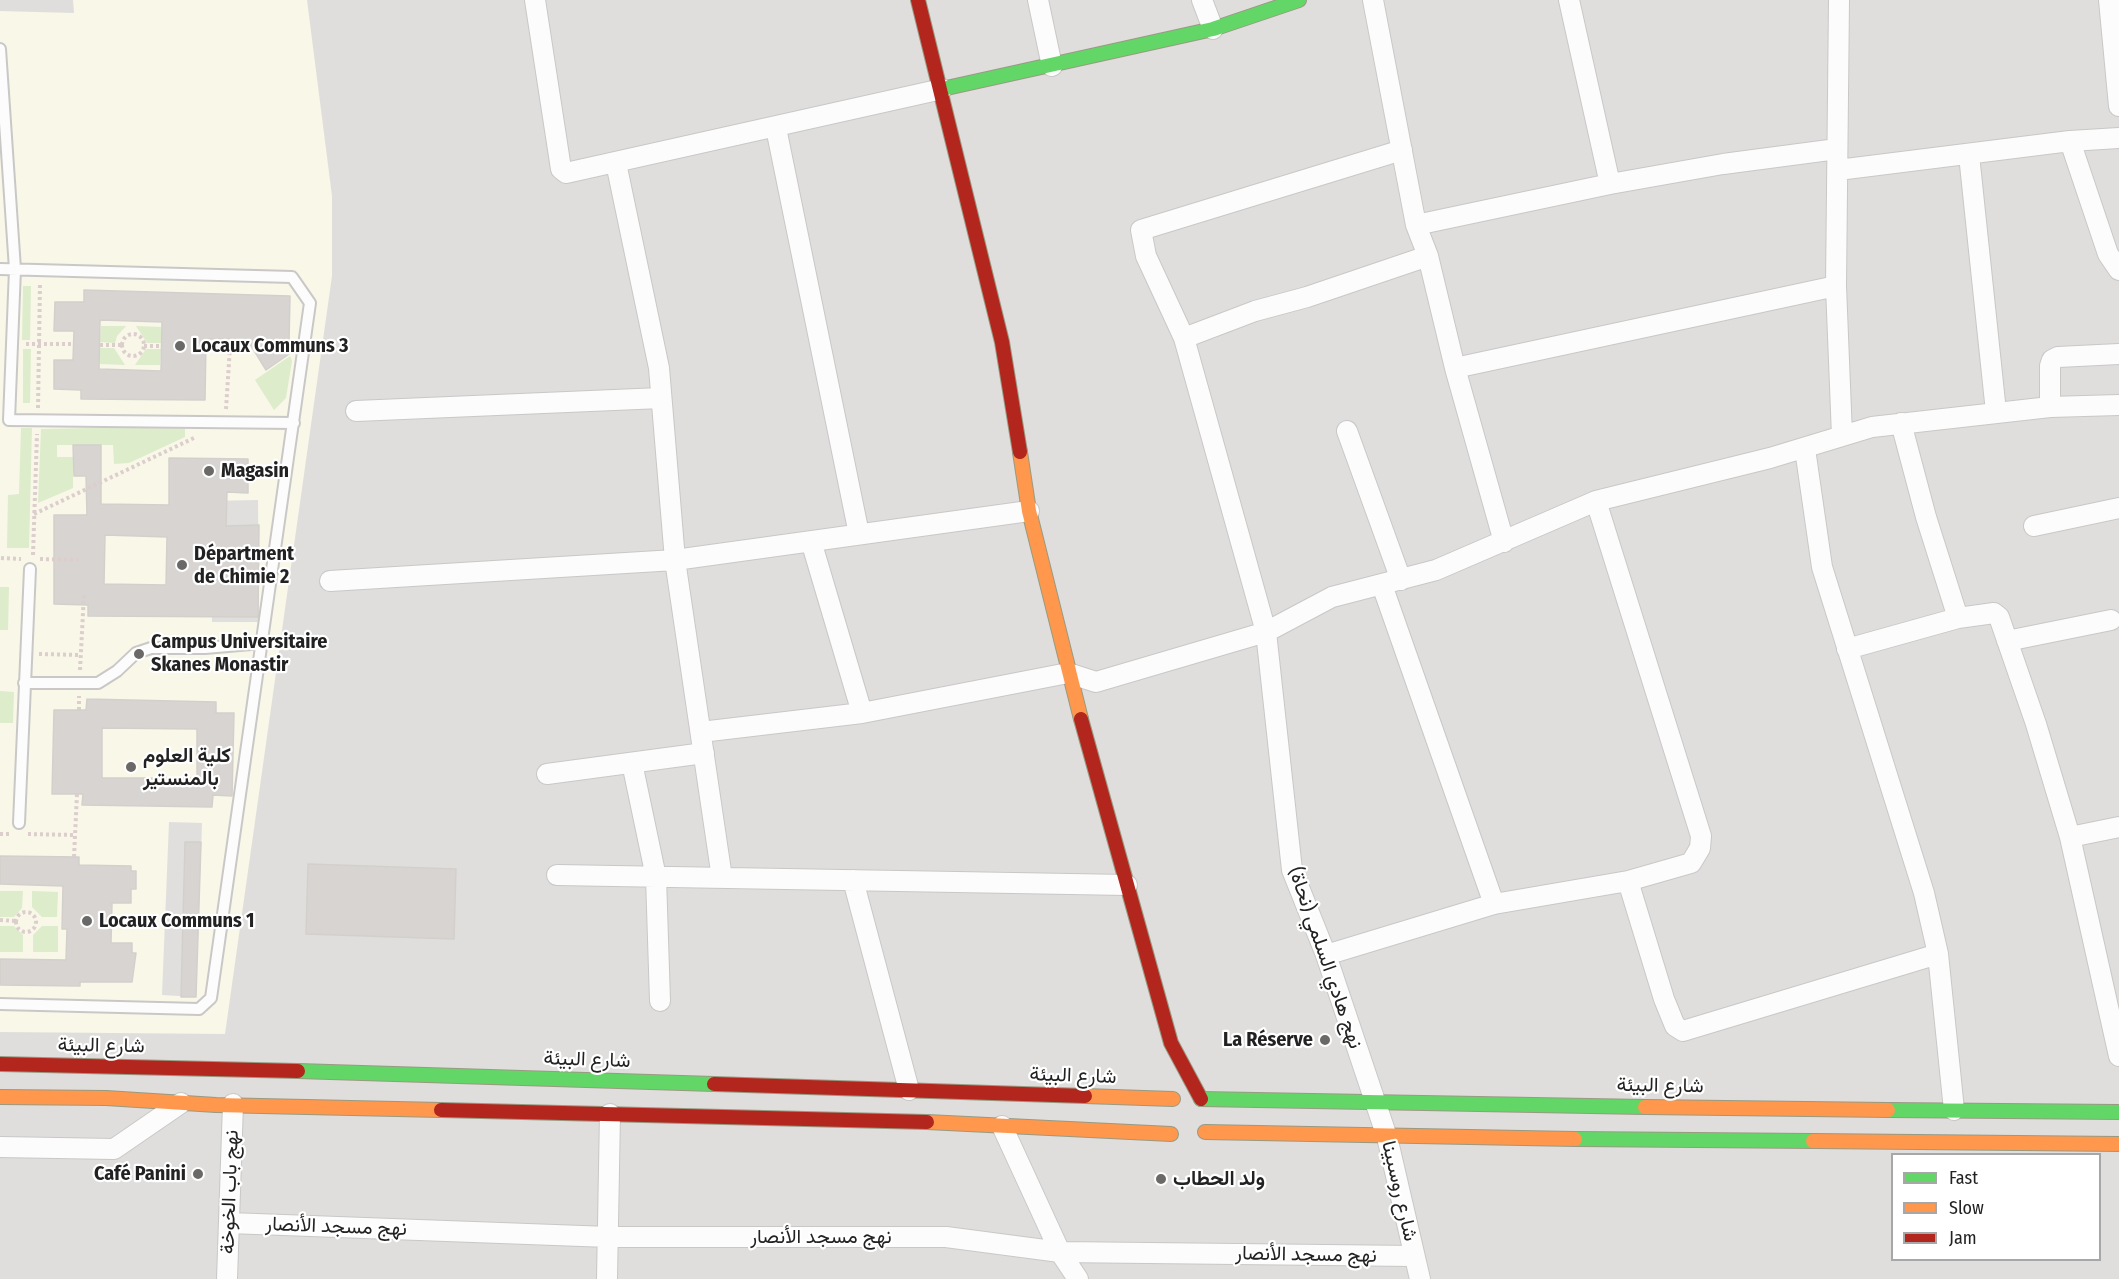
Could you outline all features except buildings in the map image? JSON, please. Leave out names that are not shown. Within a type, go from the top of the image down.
[{"type":"main road","points":[[918,0],[942,90],[1002,342],[1029,511],[1068,673],[1171,1043],[1210,1115],[1205,1132],[1387,1137],[2119,1144]]},
{"type":"main road","points":[[942,90],[1213,29],[1299,0]]},
{"type":"main road","points":[[1171,1043],[1173,1087],[1164,1116],[1171,1134]]},
{"type":"main road","name":"شارع البيئة","points":[[0,1064],[232,1089],[610,1114],[1002,1126],[1171,1134],[1188,1140],[1205,1132]]},
{"type":"main road","name":"شارع البيئة","points":[[0,1097],[106,1098],[182,1103],[232,1089],[909,1090],[1173,1087],[1201,1099],[1374,1104],[2119,1112]]},
{"type":"street","points":[[535,0],[561,169],[566,173],[942,90]]},
{"type":"street","points":[[1038,0],[1052,66]]},
{"type":"street","points":[[1202,0],[1213,29]]},
{"type":"street","points":[[1373,0],[1416,225],[1428,256],[1455,368],[1504,542]]},
{"type":"street","points":[[1569,0],[1610,183]]},
{"type":"street","points":[[1839,0],[1836,286],[1842,436]]},
{"type":"street","points":[[2109,0],[2119,106]]},
{"type":"street","points":[[776,128],[859,534]]},
{"type":"street","points":[[1838,170],[2070,141],[2119,138]]},
{"type":"street","points":[[2070,141],[2108,254],[2119,270]]},
{"type":"street","points":[[1416,225],[1610,183],[1723,164],[1837,149]]},
{"type":"street","name":"نهج هادي السلمي (نحاة)","points":[[1374,1104],[1326,955],[1292,870],[1266,632],[1184,338],[1146,256],[1141,230],[1402,150]]},
{"type":"street","points":[[1969,154],[1996,412]]},
{"type":"street","points":[[616,163],[659,368],[675,560],[722,878]]},
{"type":"street","points":[[1184,338],[1255,311],[1307,297],[1428,256]]},
{"type":"street","points":[[1455,368],[1836,286]]},
{"type":"street","points":[[2050,407],[2052,360],[2058,357],[2119,354]]},
{"type":"street","points":[[356,411],[661,398]]},
{"type":"street","points":[[701,732],[862,713],[1068,673],[1096,682],[1266,632],[1332,597],[1436,570],[1596,501],[1805,449],[1842,436],[1901,423],[2050,407],[2119,405]]},
{"type":"street","points":[[1901,423],[1926,516],[1958,618]]},
{"type":"street","points":[[1347,431],[1392,582],[1494,903]]},
{"type":"street","points":[[1805,449],[1822,567],[1924,893],[1938,954],[1954,1110]]},
{"type":"street","points":[[1326,955],[1494,903],[1628,881],[1691,863],[1700,848],[1701,836],[1596,501]]},
{"type":"street","points":[[2034,526],[2119,508]]},
{"type":"street","points":[[330,581],[675,560],[1029,511]]},
{"type":"street","points":[[811,541],[862,713]]},
{"type":"street","points":[[1847,649],[1958,618],[1994,613],[1999,617],[2036,724],[2070,837],[2119,1056]]},
{"type":"street","points":[[2007,641],[2111,620]]},
{"type":"street","points":[[547,774],[704,753]]},
{"type":"street","points":[[632,763],[656,877],[660,1001]]},
{"type":"street","points":[[2070,837],[2119,827]]},
{"type":"street","points":[[557,875],[1127,885]]},
{"type":"street","points":[[853,880],[909,1090]]},
{"type":"street","points":[[1628,881],[1664,999],[1675,1026],[1683,1031],[1938,954]]},
{"type":"street","name":"نهج باب الخوخة","points":[[227,1279],[232,1089]]},
{"type":"street","points":[[0,1147],[114,1149],[182,1103]]},
{"type":"street","name":"شارع روسبينا","points":[[1374,1104],[1387,1137],[1420,1279]]},
{"type":"street","points":[[607,1279],[610,1114]]},
{"type":"street","points":[[1002,1126],[1059,1252],[1078,1279]]},
{"type":"street","name":"نهج مسجد الأنصار","points":[[229,1223],[609,1237],[946,1237],[1059,1252],[1413,1256]]},
{"type":"lane","points":[[0,50],[4,156],[15,269],[9,420],[294,423]]},
{"type":"lane","points":[[0,269],[292,277],[310,303],[263,643],[212,992],[208,1003],[199,1009],[0,1004]]},
{"type":"lane","points":[[19,823],[31,564]]},
{"type":"lane","points":[[24,683],[98,683],[117,671],[136,653],[151,648],[205,648],[263,643]]},
{"type":"path","points":[[31,564],[38,421],[40,270]]},
{"type":"path","points":[[135,335],[141,338],[144,346],[140,354],[133,356],[126,354],[122,345],[126,337],[135,335]]},
{"type":"path","points":[[39,344],[74,345]]},
{"type":"path","points":[[100,345],[122,345]]},
{"type":"path","points":[[144,346],[161,346]]},
{"type":"path","points":[[197,347],[252,348]]},
{"type":"path","points":[[34,513],[225,423],[230,347]]},
{"type":"path","points":[[79,710],[84,594]]},
{"type":"path","points":[[26,653],[80,656]]},
{"type":"path","points":[[74,857],[77,794]]},
{"type":"path","points":[[0,834],[75,835]]},
{"type":"path","points":[[28,912],[36,918],[36,924],[32,930],[23,931],[16,921],[22,913],[28,912]]},
{"type":"path","points":[[0,920],[16,921]]},
{"type":"shaded area","points":[[0,0],[2119,0],[2119,1279],[0,1279]]},
{"type":"shaded area","name":"Campus Universitaire Skanes Monastir","points":[[73,0],[307,0],[332,196],[332,276],[225,1034],[0,1032],[0,11],[74,13]]},
{"type":"shaded area","points":[[258,500],[259,622],[212,622],[210,501]]},
{"type":"shaded area","points":[[169,822],[202,823],[196,997],[162,995]]},
{"type":"green space","points":[[23,286],[31,286],[30,340],[22,340]]},
{"type":"green space","points":[[101,326],[126,326],[117,336],[115,343],[100,342]]},
{"type":"green space","points":[[136,326],[161,327],[161,343],[147,343]]},
{"type":"green space","points":[[100,348],[114,348],[125,365],[100,364]]},
{"type":"green space","points":[[23,349],[31,349],[30,403],[23,403]]},
{"type":"green space","points":[[146,349],[161,349],[160,365],[135,365]]},
{"type":"green space","points":[[290,356],[292,361],[286,398],[274,410],[255,380]]},
{"type":"green space","points":[[185,426],[185,437],[129,463],[114,464],[113,445],[57,445],[57,457],[73,457],[73,488],[38,503],[41,429]]},
{"type":"green space","points":[[21,428],[32,428],[29,548],[7,548],[8,495],[19,494]]},
{"type":"green space","points":[[0,587],[9,587],[8,630],[0,630]]},
{"type":"green space","points":[[0,691],[14,692],[13,723],[0,723]]},
{"type":"green space","points":[[0,891],[23,891],[22,908],[14,917],[0,917]]},
{"type":"green space","points":[[32,891],[58,892],[57,917],[42,917],[32,907]]},
{"type":"green space","points":[[0,926],[14,926],[23,935],[23,952],[0,952]]},
{"type":"green space","points":[[42,926],[58,926],[58,952],[33,952],[33,935]]},
{"type":"traffic: fast","points":[[942,89],[1213,29],[1299,0]]},
{"type":"traffic: fast","points":[[298,1071],[714,1084]]},
{"type":"traffic: fast","points":[[1201,1099],[1645,1107]]},
{"type":"traffic: fast","points":[[1888,1110],[2119,1112]]},
{"type":"traffic: fast","points":[[1575,1139],[1813,1141]]},
{"type":"traffic: slow","points":[[1020,452],[1029,511],[1081,719]]},
{"type":"traffic: slow","points":[[1085,1096],[1173,1099]]},
{"type":"traffic: slow","points":[[0,1097],[106,1098],[216,1105],[441,1110]]},
{"type":"traffic: slow","points":[[1645,1107],[1888,1110]]},
{"type":"traffic: slow","points":[[927,1122],[1171,1134]]},
{"type":"traffic: slow","points":[[1205,1132],[1575,1139]]},
{"type":"traffic: slow","points":[[1813,1141],[2119,1144]]},
{"type":"traffic: jam","points":[[918,0],[1002,342],[1020,452]]},
{"type":"traffic: jam","points":[[1081,719],[1171,1043],[1201,1099]]},
{"type":"traffic: jam","points":[[0,1064],[298,1071]]},
{"type":"traffic: jam","points":[[714,1084],[1085,1096]]},
{"type":"traffic: jam","points":[[441,1110],[927,1122]]},
{"type":"place","name":"Locaux Communs 3","points":[[180,346]]},
{"type":"place","name":"Magasin","points":[[209,471]]},
{"type":"place","name":"Départment de Chimie 2","points":[[182,565]]},
{"type":"place","name":"Campus Universitaire Skanes Monastir","points":[[139,654]]},
{"type":"place","name":"كلية العلوم بالمنستير","points":[[131,767]]},
{"type":"place","name":"Locaux Communs 1","points":[[87,921]]},
{"type":"place","name":"La Réserve","points":[[1325,1040]]},
{"type":"place","name":"Café Panini","points":[[198,1174]]},
{"type":"place","name":"ولد الحطاب","points":[[1161,1179]]}]
